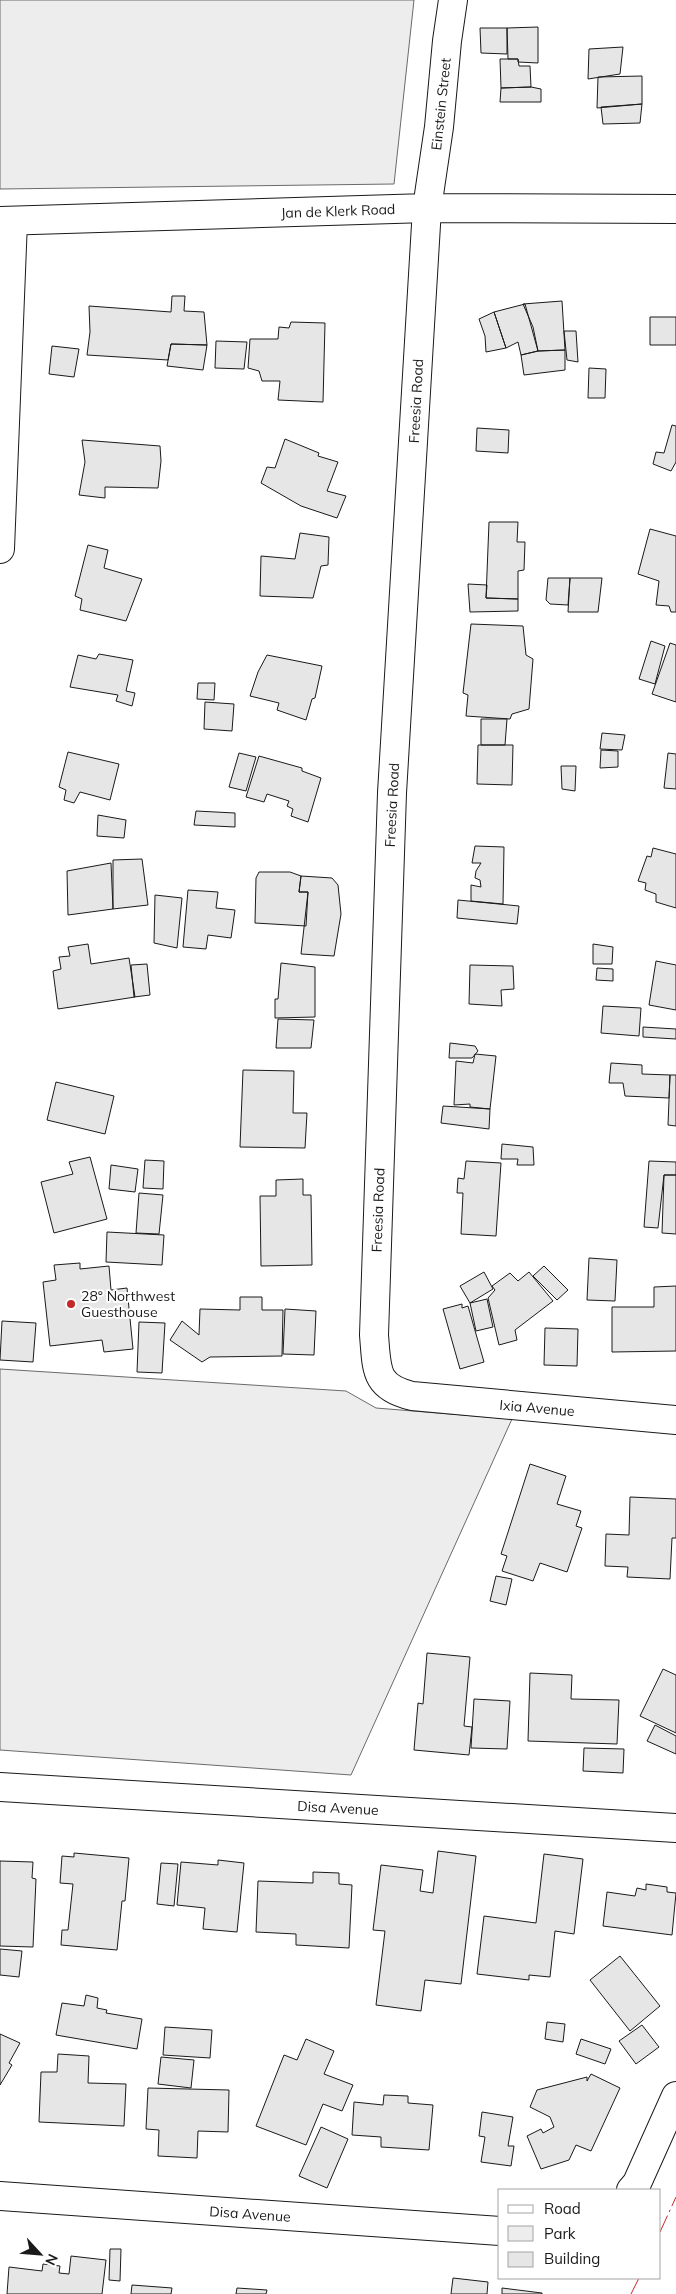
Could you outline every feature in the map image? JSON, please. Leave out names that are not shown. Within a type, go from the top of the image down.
[{"type":"street","name":"Einstein Street","points":[[427,208],[440,127],[447,41],[453,0]]},
{"type":"street","name":"Jan de Klerk Road","points":[[6,221],[427,208],[676,209]]},
{"type":"street","name":"Freesia Road","points":[[398,1393],[384,1384],[379,1375],[374,1335],[392,793],[427,208]]},
{"type":"street","points":[[0,549],[6,221]]},
{"type":"street","name":"Ixia Avenue","points":[[398,1393],[426,1399],[676,1420]]},
{"type":"street","name":"Disa Avenue","points":[[0,1787],[676,1828]]},
{"type":"street","points":[[632,2189],[636,2184],[676,2096]]},
{"type":"street","name":"Disa Avenue","points":[[0,2196],[498,2231]]},
{"type":"green space","points":[[0,0],[414,0],[394,184],[0,189]]},
{"type":"green space","points":[[0,1369],[346,1391],[376,1408],[512,1419],[351,1775],[0,1750]]},
{"type":"building","points":[[538,27],[538,63],[518,62],[518,59],[508,59],[507,28]]},
{"type":"building","points":[[480,28],[507,28],[507,54],[481,53]]},
{"type":"building","points":[[623,47],[620,74],[588,79],[589,49]]},
{"type":"building","points":[[500,59],[518,59],[519,66],[530,66],[531,87],[501,88]]},
{"type":"building","points":[[642,76],[642,104],[597,108],[598,77]]},
{"type":"building","points":[[531,87],[541,89],[541,102],[500,102],[501,88]]},
{"type":"building","points":[[642,104],[640,123],[603,124],[601,107]]},
{"type":"building","points":[[172,296],[185,296],[184,311],[204,312],[207,345],[171,344],[168,360],[87,355],[90,332],[89,306],[171,312]]},
{"type":"building","points":[[562,301],[565,350],[538,351],[533,327],[523,304]]},
{"type":"building","points":[[525,304],[538,351],[521,355],[518,342],[506,348],[494,312]]},
{"type":"building","points":[[494,312],[506,348],[486,352],[485,336],[479,319]]},
{"type":"building","points":[[650,317],[676,317],[676,345],[650,345]]},
{"type":"building","points":[[291,322],[325,323],[323,402],[278,400],[280,381],[262,381],[259,371],[248,368],[250,339],[278,339],[279,327],[289,328]]},
{"type":"building","points":[[564,331],[576,331],[578,362],[567,360]]},
{"type":"building","points":[[216,341],[247,342],[244,369],[215,368]]},
{"type":"building","points":[[171,344],[207,345],[203,370],[167,366]]},
{"type":"building","points":[[52,346],[79,349],[74,377],[49,374]]},
{"type":"building","points":[[565,350],[565,370],[524,375],[521,355],[538,351]]},
{"type":"building","points":[[589,368],[606,369],[605,398],[588,398]]},
{"type":"building","points":[[672,425],[676,426],[676,462],[671,471],[653,464],[656,452],[664,453]]},
{"type":"building","points":[[477,428],[509,430],[508,453],[476,451]]},
{"type":"building","points":[[285,439],[319,453],[318,456],[338,462],[327,491],[346,496],[337,518],[301,506],[261,483],[267,467],[275,468]]},
{"type":"building","points":[[82,440],[160,446],[161,461],[158,488],[105,487],[105,498],[79,495],[85,462]]},
{"type":"building","points":[[489,522],[518,522],[517,542],[525,542],[524,570],[518,571],[518,599],[486,598]]},
{"type":"building","points":[[650,529],[676,536],[676,612],[671,612],[669,606],[656,605],[659,581],[638,574]]},
{"type":"building","points":[[300,533],[329,537],[328,565],[321,566],[313,598],[260,596],[261,556],[295,559]]},
{"type":"building","points":[[88,545],[108,550],[104,568],[142,579],[126,621],[80,610],[82,599],[75,596]]},
{"type":"building","points":[[548,578],[570,578],[568,605],[550,604],[546,600]]},
{"type":"building","points":[[570,578],[602,578],[598,612],[568,612]]},
{"type":"building","points":[[468,584],[487,585],[486,598],[518,599],[518,611],[470,612]]},
{"type":"building","points":[[471,624],[523,626],[526,655],[533,659],[529,709],[512,714],[510,719],[466,716],[468,695],[463,693]]},
{"type":"building","points":[[651,641],[665,646],[655,684],[639,679]]},
{"type":"building","points":[[670,643],[676,645],[676,702],[652,694]]},
{"type":"building","points":[[99,654],[133,660],[126,691],[135,693],[132,706],[116,701],[118,695],[70,687],[78,655],[96,659]]},
{"type":"building","points":[[267,655],[322,666],[315,698],[312,699],[306,720],[277,710],[279,703],[250,696],[258,672]]},
{"type":"building","points":[[198,683],[215,683],[214,700],[197,699]]},
{"type":"building","points":[[205,702],[234,704],[232,731],[204,729]]},
{"type":"building","points":[[481,719],[507,719],[505,745],[481,745]]},
{"type":"building","points":[[602,733],[625,735],[622,750],[600,749]]},
{"type":"building","points":[[478,745],[513,745],[512,785],[477,784]]},
{"type":"building","points":[[601,750],[618,751],[618,767],[600,768]]},
{"type":"building","points":[[68,752],[119,764],[110,800],[80,792],[74,803],[64,800],[66,790],[59,787]]},
{"type":"building","points":[[239,753],[256,757],[246,791],[229,787]]},
{"type":"building","points":[[668,753],[676,754],[676,789],[664,788]]},
{"type":"building","points":[[259,756],[302,768],[302,771],[321,778],[308,822],[291,816],[293,809],[287,806],[289,801],[267,794],[264,802],[246,797]]},
{"type":"building","points":[[561,766],[576,766],[575,791],[562,789]]},
{"type":"building","points":[[196,811],[235,813],[235,827],[194,825]]},
{"type":"building","points":[[98,815],[126,820],[124,838],[97,836]]},
{"type":"building","points":[[475,846],[504,847],[503,904],[471,901],[471,885],[481,887],[480,880],[475,878],[476,871],[481,863],[472,863]]},
{"type":"building","points":[[653,848],[676,854],[676,908],[656,902],[656,894],[645,890],[646,883],[638,881],[647,856],[651,857]]},
{"type":"building","points":[[142,859],[148,905],[113,909],[113,860]]},
{"type":"building","points":[[111,863],[113,909],[68,915],[67,871]]},
{"type":"building","points":[[259,872],[290,872],[301,876],[299,892],[308,892],[306,926],[255,923],[256,878]]},
{"type":"building","points":[[301,876],[332,878],[338,885],[341,914],[334,956],[301,954],[308,892],[299,892]]},
{"type":"building","points":[[188,890],[218,892],[216,908],[235,910],[231,938],[208,935],[206,949],[183,947]]},
{"type":"building","points":[[155,895],[182,898],[177,948],[154,943]]},
{"type":"building","points":[[458,900],[519,906],[517,924],[457,918]]},
{"type":"building","points":[[88,944],[91,964],[129,958],[135,997],[58,1009],[53,971],[61,969],[59,957],[70,956],[68,947]]},
{"type":"building","points":[[593,944],[613,947],[612,964],[593,964]]},
{"type":"building","points":[[656,961],[676,965],[676,1010],[649,1005]]},
{"type":"building","points":[[281,963],[315,967],[315,1017],[275,1018],[275,999],[278,999]]},
{"type":"building","points":[[147,964],[150,995],[134,997],[131,965]]},
{"type":"building","points":[[470,965],[513,966],[514,989],[501,990],[502,1006],[469,1004]]},
{"type":"building","points":[[597,968],[613,969],[613,981],[596,980]]},
{"type":"building","points":[[603,1006],[641,1008],[639,1036],[601,1033]]},
{"type":"building","points":[[278,1019],[314,1020],[311,1048],[276,1048]]},
{"type":"building","points":[[643,1027],[676,1029],[676,1039],[643,1037]]},
{"type":"building","points":[[450,1043],[475,1046],[478,1051],[472,1058],[449,1058]]},
{"type":"building","points":[[475,1054],[496,1056],[490,1109],[470,1107],[470,1104],[454,1105],[456,1061],[473,1063]]},
{"type":"building","points":[[611,1063],[642,1065],[642,1074],[670,1075],[669,1098],[625,1096],[623,1083],[609,1083]]},
{"type":"building","points":[[243,1070],[294,1071],[293,1113],[307,1113],[305,1148],[240,1147]]},
{"type":"building","points":[[670,1075],[676,1075],[676,1126],[668,1125]]},
{"type":"building","points":[[56,1082],[114,1096],[105,1134],[47,1120]]},
{"type":"building","points":[[443,1106],[490,1109],[489,1129],[441,1123]]},
{"type":"building","points":[[502,1144],[533,1147],[534,1165],[517,1165],[518,1159],[501,1159]]},
{"type":"building","points":[[90,1157],[107,1219],[54,1233],[41,1182],[73,1174],[69,1162]]},
{"type":"building","points":[[145,1160],[164,1161],[163,1189],[143,1188]]},
{"type":"building","points":[[466,1161],[501,1163],[496,1236],[461,1234],[463,1193],[457,1193],[458,1178],[464,1179]]},
{"type":"building","points":[[649,1161],[676,1162],[676,1175],[664,1175],[658,1228],[644,1227]]},
{"type":"building","points":[[111,1165],[138,1169],[135,1192],[109,1189]]},
{"type":"building","points":[[664,1175],[676,1175],[676,1234],[662,1233]]},
{"type":"building","points":[[303,1179],[303,1195],[311,1195],[312,1265],[261,1266],[260,1196],[276,1196],[276,1180]]},
{"type":"building","points":[[139,1193],[163,1195],[159,1234],[136,1233]]},
{"type":"building","points":[[107,1232],[164,1235],[162,1265],[106,1262]]},
{"type":"building","points":[[589,1258],[617,1260],[615,1301],[587,1300]]},
{"type":"building","points":[[80,1263],[80,1269],[109,1266],[111,1290],[127,1288],[133,1349],[104,1352],[102,1340],[50,1346],[43,1282],[56,1280],[54,1265]]},
{"type":"building","points":[[544,1266],[568,1290],[557,1300],[533,1276]]},
{"type":"building","points":[[484,1272],[493,1289],[470,1303],[460,1286]]},
{"type":"building","points":[[529,1272],[553,1301],[515,1330],[517,1340],[499,1345],[488,1298],[495,1290],[492,1286],[510,1273],[518,1281]]},
{"type":"building","points":[[676,1286],[676,1351],[612,1352],[612,1307],[654,1307],[654,1287]]},
{"type":"building","points":[[240,1297],[262,1297],[262,1310],[283,1310],[282,1356],[210,1357],[202,1362],[170,1340],[182,1321],[199,1335],[200,1309],[240,1310]]},
{"type":"building","points":[[487,1299],[493,1327],[476,1331],[470,1303]]},
{"type":"building","points":[[462,1304],[462,1308],[468,1306],[484,1362],[460,1369],[443,1309]]},
{"type":"building","points":[[285,1309],[316,1311],[314,1355],[283,1354]]},
{"type":"building","points":[[2,1321],[36,1323],[33,1362],[0,1360]]},
{"type":"building","points":[[139,1322],[165,1323],[162,1373],[137,1372]]},
{"type":"building","points":[[545,1328],[578,1329],[577,1366],[544,1365]]},
{"type":"building","points":[[530,1464],[566,1476],[557,1504],[581,1511],[576,1526],[582,1528],[567,1572],[540,1563],[533,1581],[502,1571],[507,1556],[501,1554]]},
{"type":"building","points":[[630,1497],[676,1499],[676,1538],[672,1538],[670,1579],[627,1577],[628,1567],[605,1566],[606,1534],[629,1535]]},
{"type":"building","points":[[496,1576],[512,1579],[506,1605],[490,1601]]},
{"type":"building","points":[[427,1653],[470,1657],[464,1726],[472,1727],[469,1755],[414,1750],[418,1703],[423,1704]]},
{"type":"building","points":[[663,1669],[676,1675],[676,1733],[640,1716]]},
{"type":"building","points":[[530,1673],[572,1675],[571,1699],[619,1700],[617,1744],[528,1741]]},
{"type":"building","points":[[474,1699],[510,1701],[507,1749],[471,1748]]},
{"type":"building","points":[[655,1725],[676,1736],[676,1754],[647,1741]]},
{"type":"building","points":[[584,1748],[624,1749],[623,1773],[583,1771]]},
{"type":"building","points":[[438,1851],[476,1856],[461,1984],[425,1980],[421,2011],[376,2005],[385,1931],[373,1930],[381,1865],[423,1870],[420,1891],[433,1893]]},
{"type":"building","points":[[74,1853],[129,1858],[125,1901],[122,1901],[117,1950],[61,1945],[62,1930],[68,1930],[73,1884],[60,1883],[62,1856],[74,1857]]},
{"type":"building","points":[[544,1854],[583,1859],[574,1934],[555,1931],[550,1977],[529,1975],[529,1980],[477,1974],[484,1916],[536,1923]]},
{"type":"building","points":[[218,1860],[244,1863],[237,1932],[203,1929],[205,1908],[177,1905],[181,1862],[218,1865]]},
{"type":"building","points":[[0,1861],[33,1862],[32,1878],[36,1879],[33,1947],[0,1946]]},
{"type":"building","points":[[161,1863],[178,1864],[174,1906],[157,1904]]},
{"type":"building","points":[[313,1872],[339,1873],[339,1884],[352,1885],[349,1948],[296,1945],[296,1934],[256,1932],[258,1881],[313,1883]]},
{"type":"building","points":[[646,1884],[667,1887],[667,1892],[676,1893],[672,1935],[603,1926],[607,1892],[635,1896],[637,1888],[646,1890]]},
{"type":"building","points":[[0,1949],[22,1951],[19,1977],[0,1975]]},
{"type":"building","points":[[620,1956],[660,2006],[630,2031],[590,1980]]},
{"type":"building","points":[[86,1995],[98,1998],[97,2008],[107,2010],[106,2013],[142,2019],[137,2049],[56,2035],[62,2003],[84,2006]]},
{"type":"building","points":[[547,2022],[565,2024],[563,2042],[545,2039]]},
{"type":"building","points":[[642,2025],[659,2047],[636,2064],[619,2041]]},
{"type":"building","points":[[165,2027],[212,2030],[210,2058],[163,2055]]},
{"type":"building","points":[[0,2034],[20,2043],[9,2063],[12,2065],[0,2085]]},
{"type":"building","points":[[306,2039],[334,2051],[324,2074],[353,2085],[342,2111],[323,2104],[306,2145],[256,2126],[284,2055],[297,2060]]},
{"type":"building","points":[[581,2039],[611,2049],[605,2064],[576,2054]]},
{"type":"building","points":[[58,2054],[89,2056],[88,2083],[126,2084],[124,2126],[39,2122],[41,2072],[57,2072]]},
{"type":"building","points":[[161,2057],[194,2060],[191,2088],[158,2084]]},
{"type":"building","points":[[591,2074],[620,2088],[591,2151],[576,2145],[569,2160],[541,2169],[527,2136],[541,2129],[543,2133],[554,2127],[550,2117],[530,2107],[537,2090],[587,2077],[587,2081]]},
{"type":"building","points":[[148,2088],[229,2090],[228,2132],[198,2131],[197,2158],[158,2156],[159,2130],[146,2129]]},
{"type":"building","points":[[384,2095],[408,2096],[408,2103],[433,2105],[429,2150],[381,2147],[381,2137],[352,2135],[354,2102],[383,2105]]},
{"type":"building","points":[[482,2112],[513,2117],[508,2146],[514,2146],[511,2166],[481,2162],[485,2137],[479,2136]]},
{"type":"building","points":[[321,2127],[348,2139],[327,2188],[299,2176]]},
{"type":"building","points":[[110,2249],[121,2249],[120,2281],[109,2280]]},
{"type":"building","points":[[71,2256],[106,2260],[102,2294],[7,2294],[9,2267],[42,2271],[43,2264],[60,2266],[59,2273],[69,2274]]},
{"type":"building","points":[[453,2278],[488,2282],[487,2294],[451,2294]]},
{"type":"building","points":[[132,2285],[172,2288],[171,2294],[131,2294]]},
{"type":"building","points":[[237,2288],[267,2290],[266,2294],[236,2294]]},
{"type":"building","points":[[502,2288],[542,2293],[542,2294],[502,2294]]},
{"type":"power","points":[[661,2230],[676,2197]]},
{"type":"power","points":[[631,2294],[638,2279]]},
{"type":"place","name":"28° Northwest Guesthouse","points":[[71,1304]]}]
